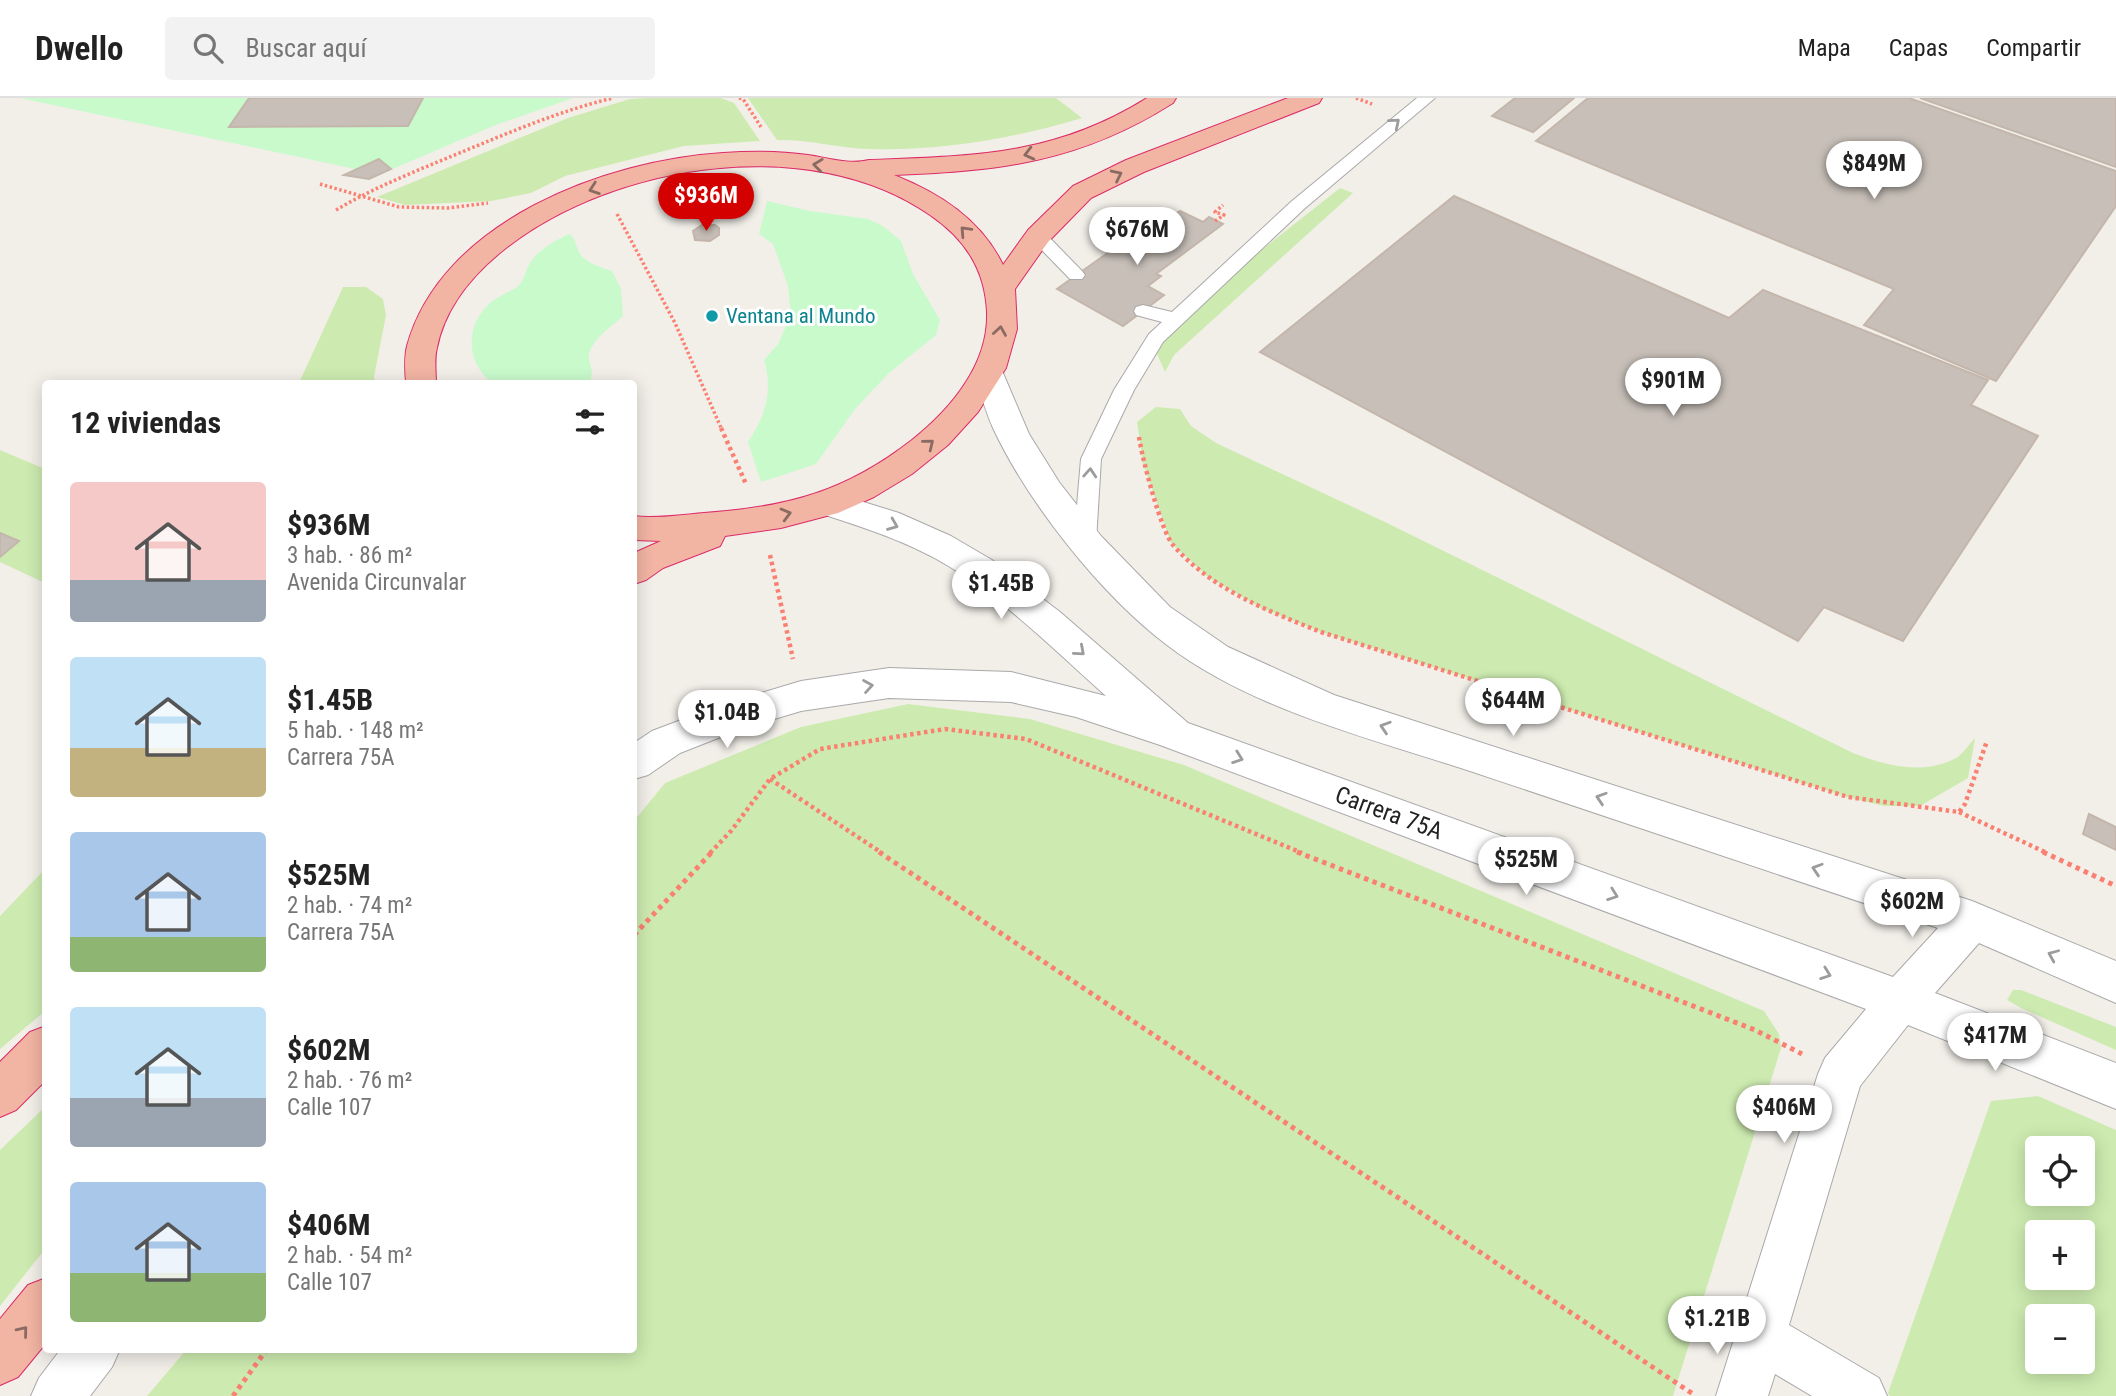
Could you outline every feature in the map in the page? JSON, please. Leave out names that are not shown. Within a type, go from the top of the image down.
[{"type":"highway","points":[[421,380],[422,348],[441,301],[476,258],[525,222],[575,196],[629,176],[686,164],[744,160],[787,161],[849,169],[1000,161],[1072,144],[1139,115],[1164,98]]},
{"type":"highway","points":[[1000,289],[1038,236],[1082,192],[1135,166],[1310,98]]},
{"type":"highway","points":[[637,569],[651,559],[753,522],[828,503],[885,475],[930,444],[966,409],[989,373],[1003,330],[1000,289],[982,249],[950,215],[907,189],[849,169]]},
{"type":"highway","points":[[637,529],[753,522]]},
{"type":"highway","points":[[0,1094],[42,1050]]},
{"type":"highway","points":[[0,1359],[42,1308]]},
{"type":"street","points":[[989,373],[1013,435],[1085,541],[1132,593],[1181,636],[1252,678],[1324,707],[1972,920],[2116,982]]},
{"type":"street","name":"Carrera 75A","points":[[828,503],[908,531],[980,569],[1047,622],[1174,734],[1900,1001],[2116,1086]]},
{"type":"street","points":[[637,761],[666,742],[734,716],[801,696],[889,683],[1011,687],[1076,702],[1174,734]]},
{"type":"street","points":[[1742,1396],[1842,1074],[1900,1001],[1972,920]]},
{"type":"street","points":[[1761,1337],[1861,1396]]},
{"type":"street","points":[[57,1396],[91,1353]]},
{"type":"lane","points":[[1085,541],[1091,459],[1124,390],[1156,338],[1298,205],[1427,98]]},
{"type":"lane","points":[[1038,236],[1076,275]]},
{"type":"lane","points":[[1143,311],[1175,319]]},
{"type":"lane","points":[[0,1073],[42,1048]]},
{"type":"path","points":[[336,210],[358,196],[483,143],[580,105],[613,98]]},
{"type":"path","points":[[1215,221],[1224,215],[1215,212],[1223,205]]},
{"type":"path","points":[[613,207],[675,323],[753,522],[801,696]]},
{"type":"path","points":[[1139,435],[1143,463],[1171,543],[1208,577],[1261,608],[1321,632],[1847,797],[1884,806],[1920,806],[1959,812],[2116,886]]},
{"type":"path","points":[[637,932],[731,831],[770,779],[820,750],[945,729],[1026,739],[1280,845],[1755,1030],[1842,1074]]},
{"type":"path","points":[[1959,812],[1965,804],[1987,741]]},
{"type":"path","points":[[770,779],[1696,1396]]},
{"type":"path","points":[[233,1396],[264,1353]]},
{"type":"green space","points":[[20,98],[573,98],[493,126],[369,179],[344,175],[355,169]]},
{"type":"green space","points":[[721,98],[734,103],[760,141],[684,146],[565,176],[531,193],[491,201],[405,205],[377,197],[568,118],[630,99]]},
{"type":"green space","points":[[748,98],[1056,98],[1082,118],[1030,132],[950,146],[869,149],[777,140]]},
{"type":"green space","points":[[1340,188],[1353,193],[1174,355],[1165,372],[1154,347],[1260,251]]},
{"type":"green space","points":[[767,201],[810,211],[868,219],[883,226],[901,241],[913,274],[940,320],[936,335],[888,374],[855,409],[816,464],[761,482],[748,442],[763,412],[768,392],[764,360],[778,344],[791,315],[788,286],[773,244],[759,234]]},
{"type":"green space","points":[[569,234],[583,257],[594,265],[612,271],[621,289],[623,316],[603,333],[591,349],[591,380],[489,380],[477,364],[473,353],[473,330],[477,319],[494,300],[520,284],[530,263],[553,242]]},
{"type":"green space","points":[[343,287],[366,287],[383,299],[386,315],[375,380],[300,380]]},
{"type":"green space","points":[[1156,407],[1180,409],[1191,426],[1216,443],[1385,522],[1853,753],[1891,765],[1930,766],[1956,758],[1975,738],[1968,778],[1920,806],[1884,806],[1847,797],[1321,632],[1261,608],[1208,577],[1171,543],[1143,463],[1137,422]]},
{"type":"green space","points":[[0,450],[42,468],[42,582],[0,562]]},
{"type":"green space","points":[[908,704],[1030,719],[1184,765],[1764,1011],[1779,1034],[1781,1048],[1673,1396],[147,1396],[184,1353],[637,1353],[637,817],[665,783],[801,727]]},
{"type":"green space","points":[[42,872],[42,1014],[0,1049],[0,916]]},
{"type":"green space","points":[[2013,990],[2021,990],[2116,1027],[2116,1050],[2007,1000]]},
{"type":"green space","points":[[2038,1096],[2116,1130],[2116,1396],[1890,1396],[1888,1393],[1991,1101]]},
{"type":"green space","points":[[42,1110],[42,1253],[0,1306],[0,1150]]},
{"type":"building","points":[[249,98],[423,98],[408,126],[229,127]]},
{"type":"building","points":[[1515,98],[1574,98],[1533,132],[1492,116]]},
{"type":"building","points":[[1588,98],[1909,98],[2116,171],[2116,206],[1996,381],[1864,325],[1894,289],[1536,141]]},
{"type":"building","points":[[1920,98],[2116,98],[2116,167]]},
{"type":"building","points":[[379,159],[391,169],[369,179],[344,175]]},
{"type":"building","points":[[1454,196],[1729,318],[1763,290],[1988,380],[1971,405],[2038,436],[1903,641],[1824,607],[1798,641],[1260,352]]},
{"type":"building","points":[[1180,211],[1203,222],[1209,217],[1223,224],[1156,274],[1161,276],[1148,286],[1164,295],[1123,326],[1057,289],[1164,213],[1172,216]]},
{"type":"building","points":[[702,225],[715,225],[719,228],[719,235],[710,241],[695,240],[693,231]]},
{"type":"building","points":[[0,533],[19,541],[0,557]]},
{"type":"building","points":[[2089,814],[2116,827],[2116,850],[2083,834]]},
{"type":"place","name":"Ventana al Mundo","points":[[712,316]]}]
